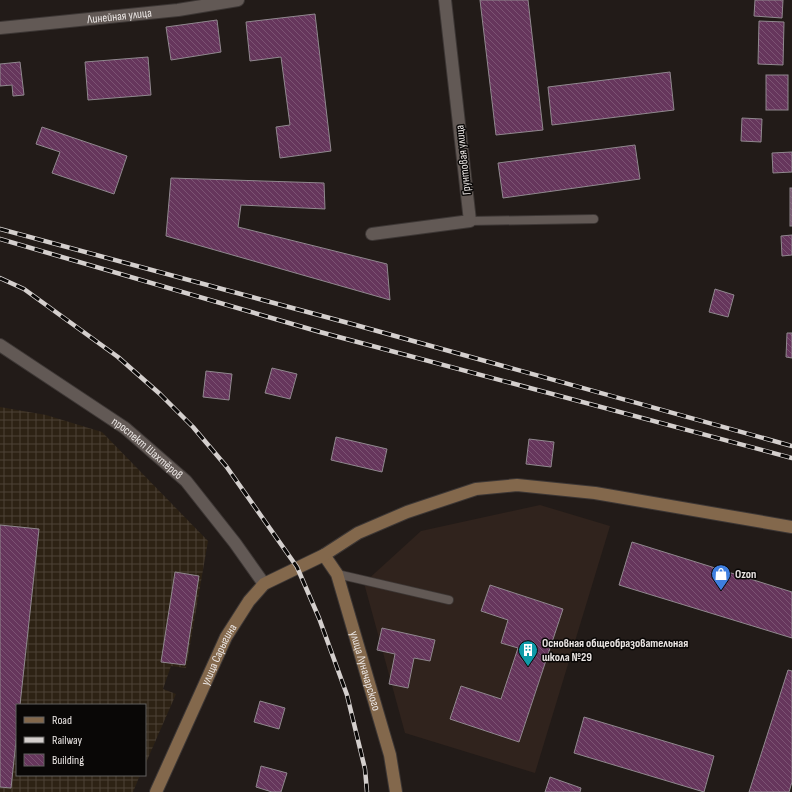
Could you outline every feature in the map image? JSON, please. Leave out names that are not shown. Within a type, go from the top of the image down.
[{"type":"main road","name":"улица Сарыгина","points":[[156,792],[226,637],[249,601],[264,584],[324,555],[358,533],[407,512],[476,489],[517,485],[595,492],[792,527]]},
{"type":"main road","name":"улица Луначарского","points":[[324,555],[338,574],[390,755],[396,792]]},
{"type":"street","name":"Линейная улица","points":[[0,28],[178,10],[238,0]]},
{"type":"street","name":"Грунтовая улица","points":[[445,0],[470,221]]},
{"type":"street","points":[[372,234],[470,221]]},
{"type":"street","name":"проспект Шахтёров","points":[[0,345],[125,428],[186,482],[264,584]]},
{"type":"lane","points":[[470,221],[594,219]]},
{"type":"lane","points":[[338,574],[449,600]]},
{"type":"shaded area","points":[[0,407],[46,415],[102,432],[208,541],[186,668],[171,666],[163,689],[176,694],[146,763],[146,704],[16,704],[16,776],[140,776],[133,792],[0,792]]},
{"type":"shaded area","points":[[540,505],[610,526],[535,773],[405,733],[364,583],[421,531]]},
{"type":"building","points":[[480,0],[528,0],[543,130],[496,135]]},
{"type":"building","points":[[755,0],[783,0],[782,18],[754,16]]},
{"type":"building","points":[[315,14],[331,151],[280,158],[276,127],[290,125],[281,57],[250,61],[246,22]]},
{"type":"building","points":[[217,20],[221,52],[171,60],[166,27]]},
{"type":"building","points":[[759,21],[784,22],[783,65],[758,64]]},
{"type":"building","points":[[148,57],[151,95],[88,100],[85,62]]},
{"type":"building","points":[[20,62],[24,95],[13,96],[12,85],[0,86],[0,64]]},
{"type":"building","points":[[670,72],[674,110],[552,125],[548,87]]},
{"type":"building","points":[[766,75],[788,75],[788,110],[766,110]]},
{"type":"building","points":[[742,118],[762,119],[761,142],[741,141]]},
{"type":"building","points":[[42,127],[127,156],[114,194],[52,173],[60,152],[36,144]]},
{"type":"building","points":[[635,145],[640,179],[503,198],[498,163]]},
{"type":"building","points":[[792,152],[792,172],[773,173],[772,153]]},
{"type":"building","points":[[171,178],[324,183],[325,209],[241,205],[238,227],[387,264],[390,300],[166,236]]},
{"type":"building","points":[[790,188],[792,188],[792,226],[790,226]]},
{"type":"building","points":[[792,235],[792,255],[782,256],[781,236]]},
{"type":"building","points":[[715,289],[734,295],[728,317],[709,312]]},
{"type":"building","points":[[787,333],[792,333],[792,358],[786,357]]},
{"type":"building","points":[[272,368],[297,374],[290,399],[265,393]]},
{"type":"building","points":[[206,371],[232,374],[229,400],[203,397]]},
{"type":"building","points":[[336,437],[387,449],[382,472],[331,460]]},
{"type":"building","points":[[529,439],[554,442],[551,467],[526,464]]},
{"type":"building","points":[[0,525],[39,529],[20,704],[16,704],[16,741],[11,788],[0,787]]},
{"type":"building","points":[[632,542],[792,592],[792,638],[619,585]]},
{"type":"building","points":[[175,572],[199,576],[185,665],[161,662]]},
{"type":"building","name":"Основная общеобразовательная школа №29","points":[[490,585],[563,609],[519,742],[450,719],[461,686],[501,699],[518,648],[501,643],[508,620],[481,611]]},
{"type":"building","points":[[382,628],[435,640],[430,661],[414,658],[408,688],[389,684],[395,654],[377,650]]},
{"type":"building","points":[[788,670],[792,671],[792,782],[789,792],[749,792]]},
{"type":"building","points":[[260,701],[285,708],[279,729],[254,722]]},
{"type":"building","points":[[584,717],[714,756],[704,792],[574,753]]},
{"type":"building","points":[[261,766],[287,773],[281,792],[272,792],[256,787]]},
{"type":"building","points":[[550,777],[581,788],[580,792],[545,792]]},
{"type":"railway","points":[[0,229],[352,324],[792,446]]},
{"type":"railway","points":[[0,239],[320,332],[792,458]]},
{"type":"railway","points":[[0,278],[24,289],[118,357],[160,394],[193,427],[226,466],[297,567],[319,618],[347,695],[365,769],[367,792]]},
{"type":"place","name":"Ozon","points":[[721,591]]},
{"type":"place","name":"Основная общеобразовательная школа №29","points":[[528,667]]}]
